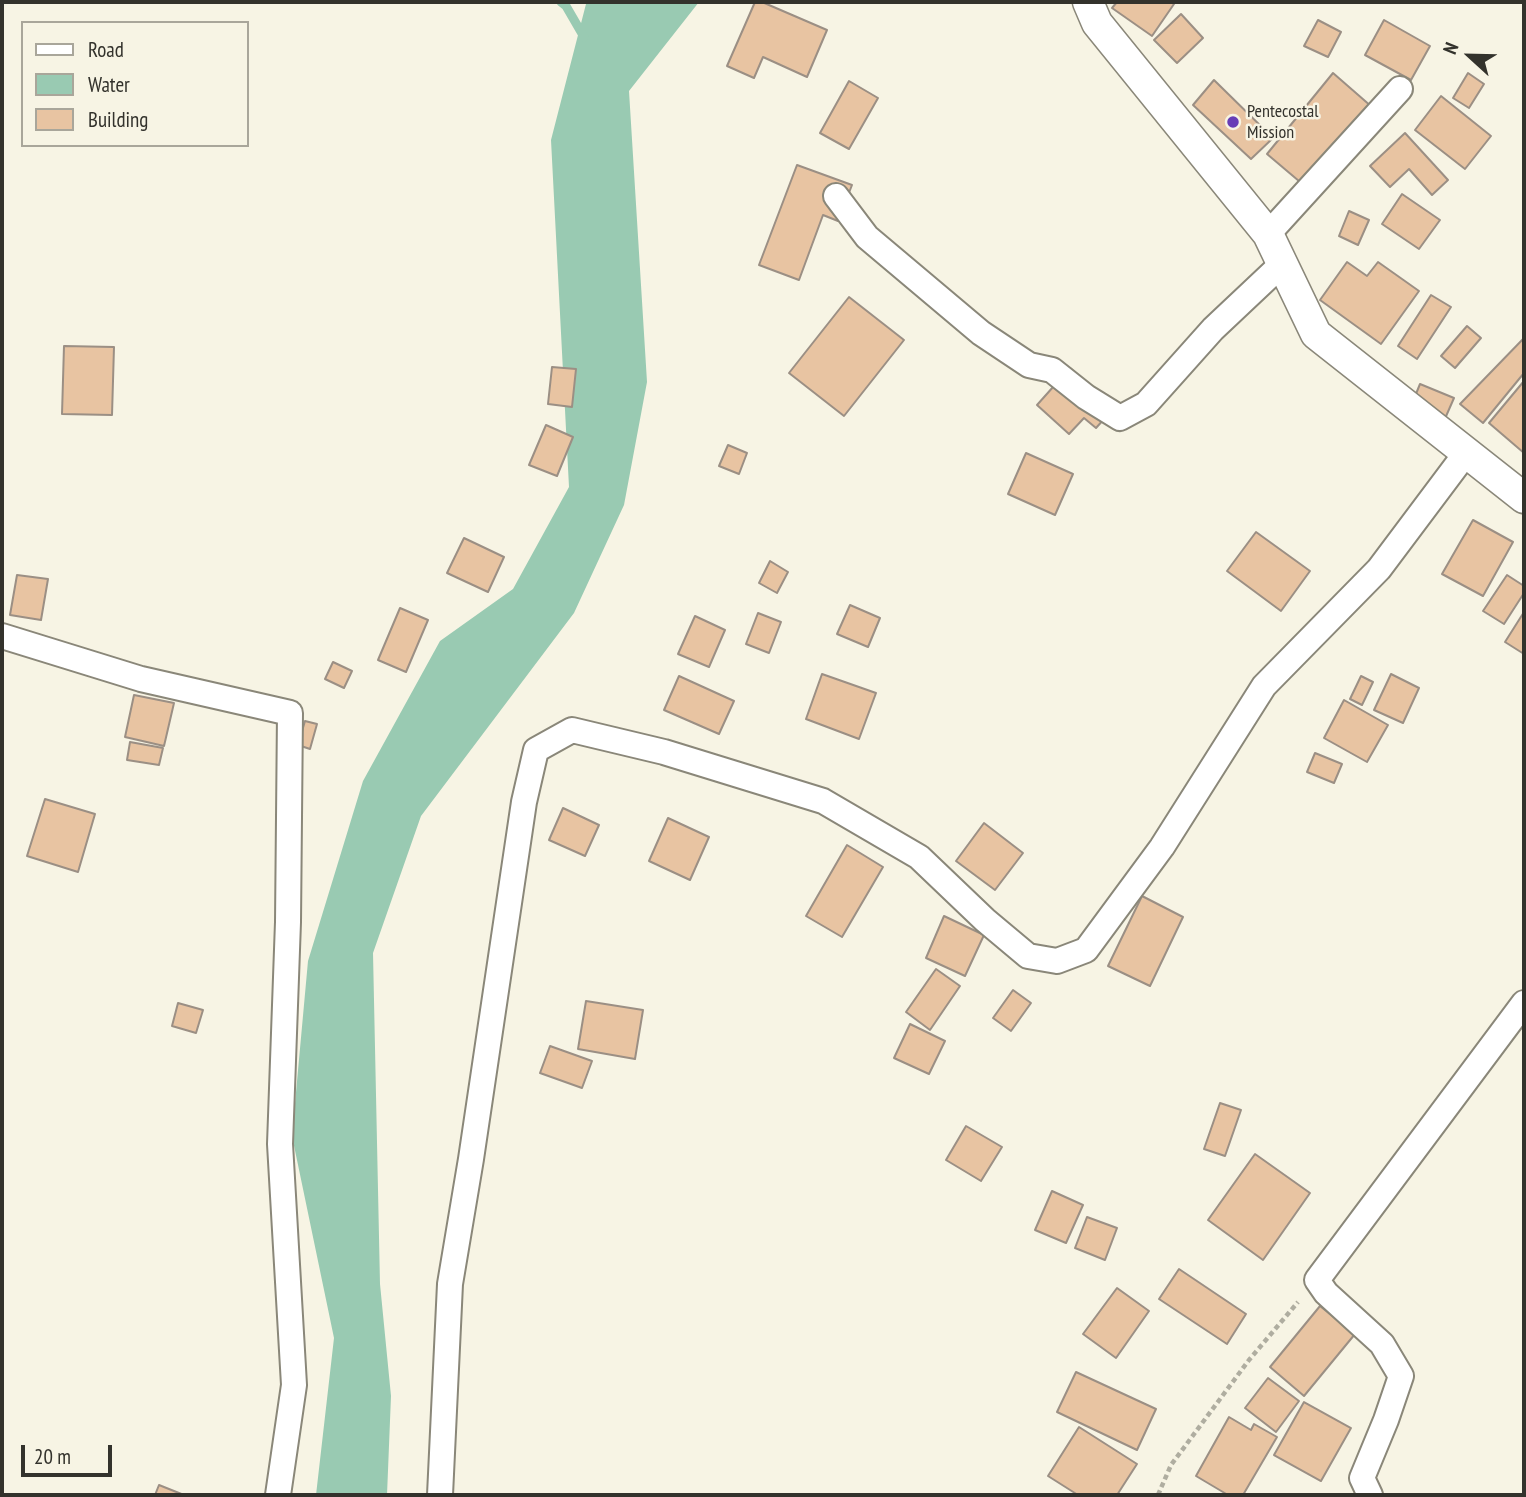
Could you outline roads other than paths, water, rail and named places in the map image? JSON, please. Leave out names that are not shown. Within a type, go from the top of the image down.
[{"type":"street","points":[[1088,2],[1097,23],[1268,234],[1316,334],[1524,498]]},
{"type":"street","points":[[1268,234],[1400,89]]},
{"type":"street","points":[[836,197],[867,237],[981,333],[1029,365],[1052,370],[1086,397],[1120,418],[1146,404],[1213,329],[1282,264]]},
{"type":"street","points":[[440,1495],[450,1283],[524,802],[536,750],[572,730],[664,752],[822,801],[919,857],[985,920],[1028,956],[1057,961],[1086,950],[1162,847],[1264,686],[1379,569],[1466,453]]},
{"type":"street","points":[[7,644],[141,679],[290,713],[288,922],[280,1144],[294,1385],[278,1495]]},
{"type":"street","points":[[1370,1495],[1362,1478],[1401,1376],[1382,1345],[1326,1293],[1317,1280],[1524,1003]]},
{"type":"water","points":[[588,2],[699,2],[629,91],[647,382],[624,505],[574,613],[421,816],[373,953],[380,1284],[391,1396],[387,1495],[316,1495],[334,1338],[292,1136],[308,961],[363,781],[440,641],[513,589],[569,487],[551,140]]},
{"type":"waterway","points":[[561,2],[584,37]]},
{"type":"place","name":"Pentecostal Mission","points":[[1233,122]]}]
